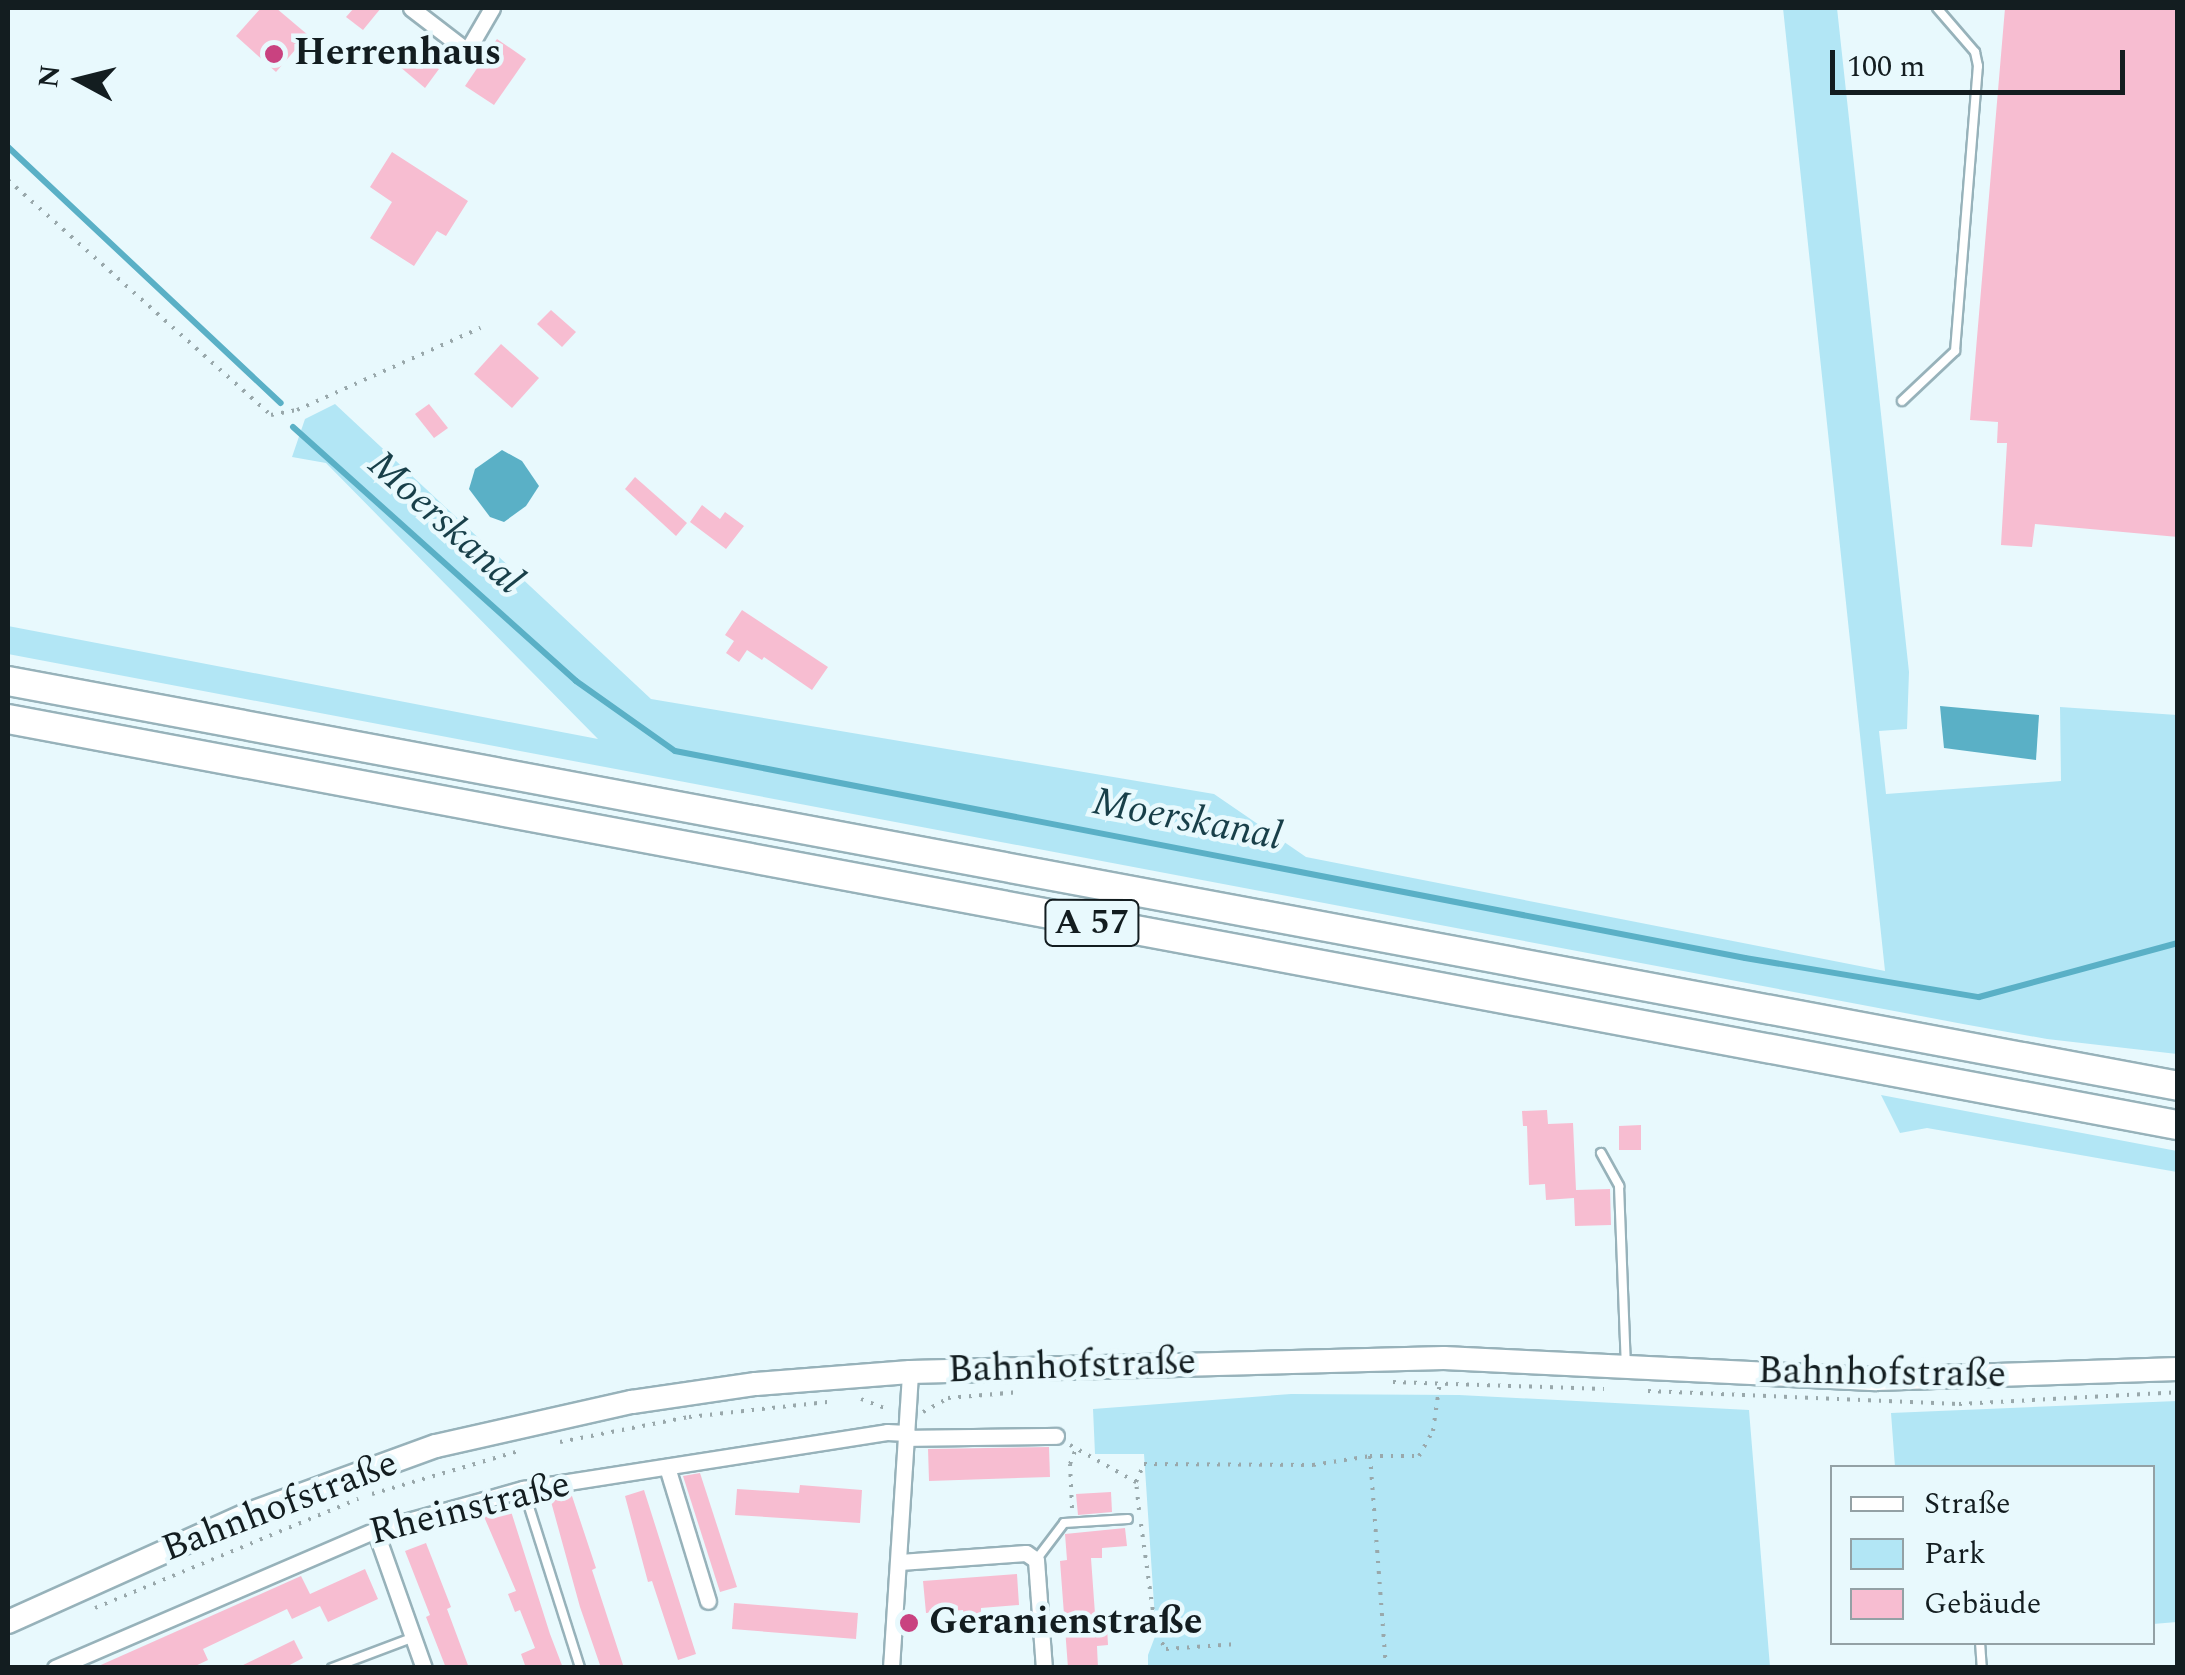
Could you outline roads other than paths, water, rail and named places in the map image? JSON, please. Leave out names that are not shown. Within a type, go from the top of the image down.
[{"type":"highway","name":"A 57","points":[[8,680],[2178,1086]]},
{"type":"highway","name":"A 57","points":[[8,719],[2178,1125]]},
{"type":"main road","name":"Bahnhofstraße","points":[[8,1622],[246,1515],[436,1446],[632,1402],[756,1384],[910,1372],[1444,1358],[1876,1379],[2178,1369]]},
{"type":"street","points":[[411,8],[467,51],[492,8]]},
{"type":"street","points":[[891,1668],[910,1372]]},
{"type":"street","name":"Rheinstraße","points":[[54,1668],[375,1530],[523,1489],[887,1432],[907,1436],[1056,1436]]},
{"type":"street","points":[[667,1467],[708,1601]]},
{"type":"street","points":[[375,1530],[424,1668]]},
{"type":"street","points":[[900,1562],[1026,1553],[1036,1560],[1044,1668]]},
{"type":"lane","points":[[1902,401],[1955,350],[1978,66],[1975,52],[1937,8]]},
{"type":"lane","points":[[1600,1153],[1619,1186],[1626,1364]]},
{"type":"lane","points":[[523,1489],[580,1668]]},
{"type":"lane","points":[[1036,1560],[1064,1523],[1128,1519]]},
{"type":"lane","points":[[332,1668],[414,1637]]},
{"type":"waterway","name":"Moerskanal","points":[[8,147],[281,403]]},
{"type":"waterway","name":"Moerskanal","points":[[293,427],[576,681],[675,751],[1745,958],[1979,997],[2178,943]]},
{"type":"place","name":"Herrenhaus","points":[[274,54]]},
{"type":"place","name":"Geranienstraße","points":[[909,1623]]}]
